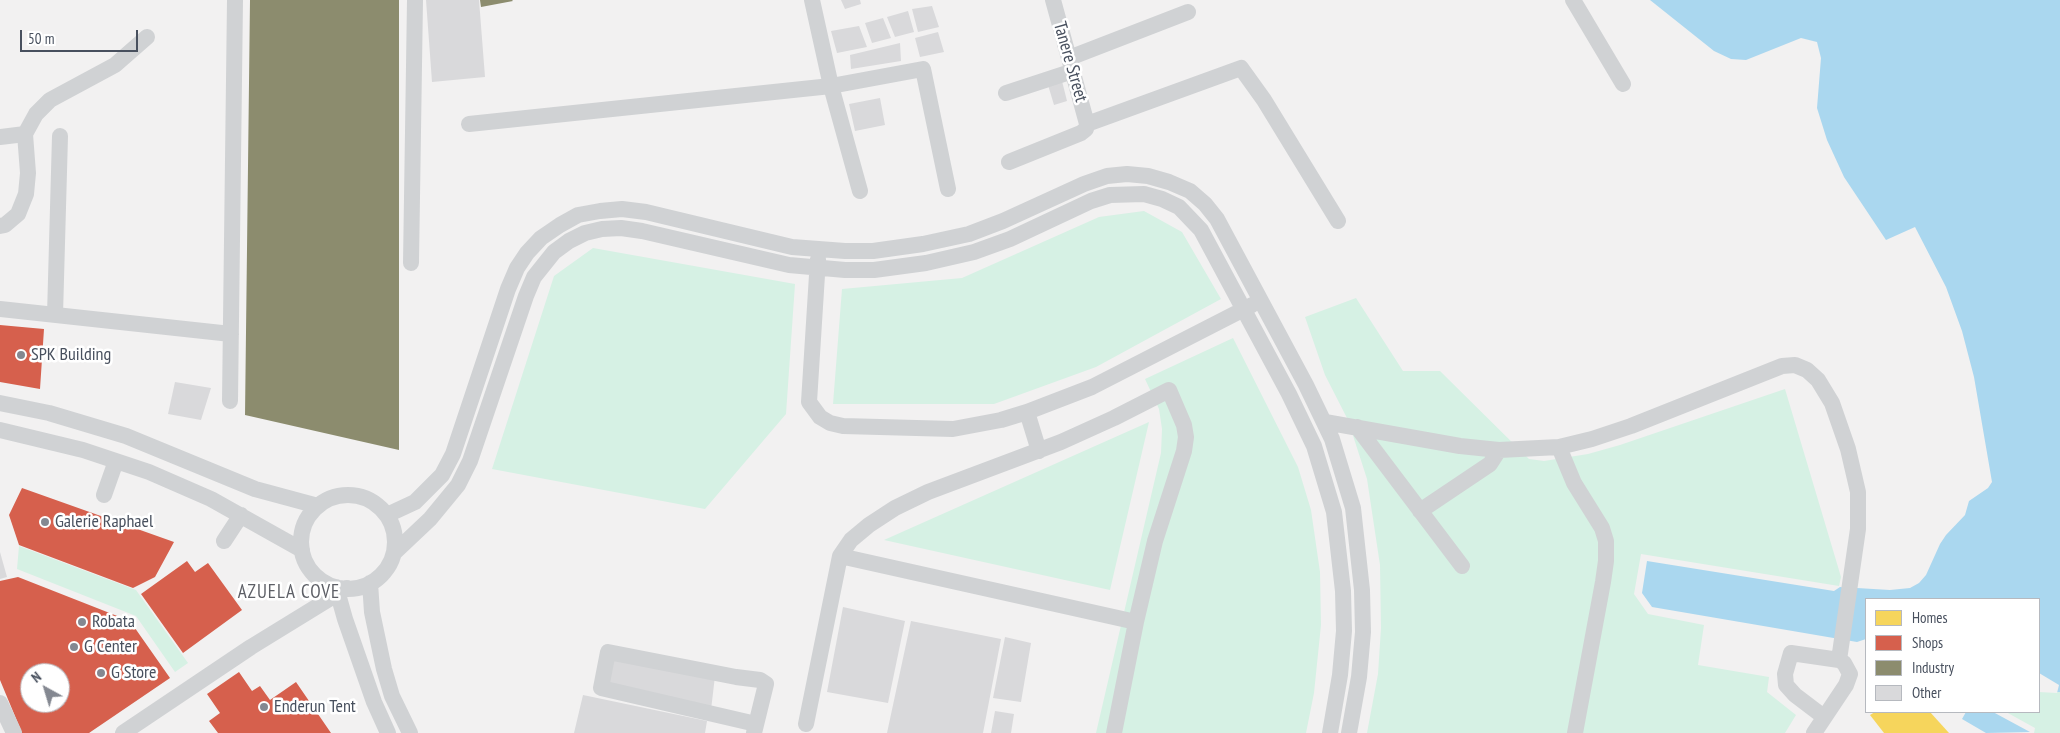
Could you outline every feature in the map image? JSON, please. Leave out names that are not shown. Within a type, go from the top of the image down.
[{"type":"street","points":[[230,401],[235,0]]},
{"type":"street","points":[[411,263],[415,0]]},
{"type":"street","points":[[812,0],[831,86],[860,191]]},
{"type":"street","name":"Tanere Street","points":[[1053,0],[1087,124]]},
{"type":"street","points":[[1573,0],[1623,84]]},
{"type":"street","points":[[1006,93],[1188,12]]},
{"type":"street","points":[[0,226],[5,225],[18,214],[26,194],[28,173],[25,134],[36,114],[50,100],[116,65],[147,37]]},
{"type":"street","points":[[1009,162],[1081,133],[1086,130],[1087,124],[1241,68],[1264,100],[1338,221]]},
{"type":"street","points":[[469,124],[831,86],[923,69],[948,189]]},
{"type":"street","points":[[0,137],[25,134]]},
{"type":"street","points":[[55,315],[60,136]]},
{"type":"street","points":[[387,515],[415,502],[442,475],[453,454],[514,275],[527,253],[541,238],[578,215],[622,209],[646,212],[792,246],[819,250],[873,251],[923,244],[968,234],[1003,221],[1106,176],[1127,174],[1148,176],[1190,191],[1205,204],[1217,219],[1325,422],[1353,508],[1362,590],[1362,641],[1359,677],[1349,733]]},
{"type":"street","points":[[123,733],[340,590],[370,583],[385,571],[394,553],[430,519],[458,485],[476,444],[526,296],[538,271],[554,252],[569,241],[585,233],[621,228],[652,233],[789,265],[874,270],[936,261],[974,252],[1010,239],[1091,201],[1110,195],[1144,194],[1162,199],[1179,207],[1191,217],[1201,230],[1302,418],[1314,446],[1334,512],[1343,591],[1344,631],[1340,674],[1330,733]]},
{"type":"street","points":[[752,257],[758,239]]},
{"type":"street","points":[[819,250],[809,402],[820,417],[830,423],[843,426],[931,430],[976,426],[1027,412],[1092,387],[1261,300]]},
{"type":"street","points":[[0,309],[231,334]]},
{"type":"street","points":[[1325,422],[1460,446],[1499,450],[1558,447],[1592,439],[1631,426],[1782,366],[1795,365],[1807,370],[1818,380],[1832,403],[1848,449],[1860,509],[1839,660]]},
{"type":"street","points":[[806,724],[840,556],[851,540],[869,524],[928,492],[1039,451],[1114,418],[1168,390],[1184,424],[1186,437],[1184,451],[1155,541],[1136,622],[1114,733]]},
{"type":"street","points":[[0,403],[49,413],[126,436],[255,489],[318,506]]},
{"type":"street","points":[[1027,412],[1039,451]]},
{"type":"street","points":[[1357,427],[1462,566]]},
{"type":"street","points":[[0,430],[43,439],[116,461],[181,485],[241,515],[302,550]]},
{"type":"street","points":[[1558,447],[1574,483],[1602,528],[1606,541],[1603,582],[1575,733]]},
{"type":"street","points":[[1420,511],[1485,468],[1496,457],[1499,450]]},
{"type":"street","points":[[104,495],[116,461]]},
{"type":"street","points":[[388,733],[374,702],[340,590],[318,577],[305,560],[302,550],[304,526],[318,506],[338,496],[360,496],[371,500],[387,515],[395,533],[394,553]]},
{"type":"street","points":[[224,541],[241,515]]},
{"type":"street","points":[[840,556],[1136,622]]},
{"type":"street","points":[[370,583],[372,612],[384,670],[392,696],[410,733]]},
{"type":"street","points":[[608,652],[760,680],[766,684],[755,728],[601,688],[608,652]]},
{"type":"street","points":[[1814,733],[1849,680],[1850,674],[1848,668],[1839,660],[1790,653],[1785,680],[1790,690],[1824,717]]},
{"type":"street","points":[[0,704],[14,733]]},
{"type":"green space","points":[[1144,211],[1182,232],[1221,299],[1096,367],[994,404],[833,404],[842,289],[962,278],[1099,217]]},
{"type":"green space","points":[[593,248],[795,284],[786,414],[705,509],[492,469],[554,276]]},
{"type":"green space","points":[[1356,298],[1403,371],[1440,371],[1529,459],[1544,461],[1588,454],[1785,389],[1841,577],[1839,586],[1641,554],[1634,594],[1648,614],[1704,625],[1698,665],[1769,677],[1767,692],[1796,715],[1785,733],[1367,733],[1378,674],[1381,628],[1380,565],[1367,479],[1348,420],[1325,375],[1305,317]]},
{"type":"green space","points":[[1233,338],[1298,467],[1311,510],[1320,572],[1321,625],[1314,693],[1306,733],[1096,733],[1161,453],[1162,429],[1159,409],[1145,379]]},
{"type":"green space","points":[[1149,422],[1110,590],[884,540]]},
{"type":"green space","points":[[19,546],[136,590],[188,663],[175,672],[136,616],[17,569]]},
{"type":"green space","points":[[2040,692],[2060,692],[2060,733],[2034,733],[2035,728],[2008,713],[2040,713]]},
{"type":"water","points":[[1650,0],[2060,0],[2060,692],[2040,692],[2040,598],[1865,598],[1865,639],[1857,642],[1652,607],[1642,593],[1647,561],[1834,591],[1840,587],[1890,590],[1910,588],[1919,583],[1926,575],[1940,544],[1965,515],[1969,501],[1988,488],[1992,482],[1974,377],[1962,331],[1946,287],[1915,227],[1886,240],[1844,177],[1827,140],[1817,108],[1821,58],[1817,42],[1801,38],[1746,60],[1731,59],[1714,51]]},
{"type":"water","points":[[1965,713],[1995,713],[2030,732],[1986,733],[1962,719]]},
{"type":"pier","points":[[2040,674],[2059,685],[2057,693],[2040,692]]},
{"type":"building: Homes","points":[[1873,713],[1931,713],[1949,733],[1884,733],[1870,715]]},
{"type":"building: Shops","name":"SPK Building","points":[[0,325],[44,329],[40,389],[0,382]]},
{"type":"building: Shops","points":[[22,488],[174,542],[155,577],[133,588],[19,545],[9,515]]},
{"type":"building: Shops","points":[[187,561],[195,572],[208,563],[242,610],[183,653],[141,594]]},
{"type":"building: Shops","name":"G Center","points":[[18,577],[130,621],[170,678],[89,733],[22,733],[0,680],[0,581]]},
{"type":"building: Shops","name":"Enderun Tent","points":[[239,672],[252,691],[260,686],[270,700],[296,682],[331,733],[218,733],[209,721],[220,713],[207,694]]},
{"type":"building: Industry","points":[[250,0],[399,0],[399,450],[245,415]]},
{"type":"building: Industry","points":[[480,0],[512,0],[513,1],[481,7]]},
{"type":"building: Other","points":[[426,0],[479,0],[485,77],[432,82]]},
{"type":"building: Other","points":[[841,0],[860,0],[861,4],[845,9]]},
{"type":"building: Other","points":[[932,6],[939,27],[918,32],[912,9]]},
{"type":"building: Other","points":[[908,11],[914,32],[895,37],[887,17]]},
{"type":"building: Other","points":[[883,18],[891,38],[872,43],[865,23]]},
{"type":"building: Other","points":[[859,26],[867,47],[837,53],[831,31]]},
{"type":"building: Other","points":[[938,32],[944,52],[920,57],[915,38]]},
{"type":"building: Other","points":[[900,43],[901,61],[851,69],[850,55]]},
{"type":"building: Other","points":[[1062,81],[1067,101],[1054,105],[1048,85]]},
{"type":"building: Other","points":[[880,98],[885,125],[855,131],[849,104]]},
{"type":"building: Other","points":[[175,382],[211,388],[201,420],[168,414]]},
{"type":"building: Other","points":[[0,552],[7,577],[0,579]]},
{"type":"building: Other","points":[[843,607],[905,621],[888,703],[827,692]]},
{"type":"building: Other","points":[[911,621],[1001,639],[983,733],[887,733]]},
{"type":"building: Other","points":[[1005,637],[1031,643],[1021,702],[993,698]]},
{"type":"building: Other","points":[[612,655],[715,676],[711,710],[605,686]]},
{"type":"building: Other","points":[[583,695],[707,721],[705,733],[574,733]]},
{"type":"building: Other","points":[[995,711],[1014,714],[1011,733],[991,733]]},
{"type":"place","name":"SPK Building","points":[[21,355]]},
{"type":"place","name":"Galerie Raphael","points":[[45,522]]},
{"type":"place","name":"Robata","points":[[82,622]]},
{"type":"place","name":"G Center","points":[[74,647]]},
{"type":"place","name":"G Store","points":[[101,673]]},
{"type":"place","name":"Enderun Tent","points":[[264,707]]},
{"type":"district","name":"AZUELA COVE","points":[[289,593]]}]
